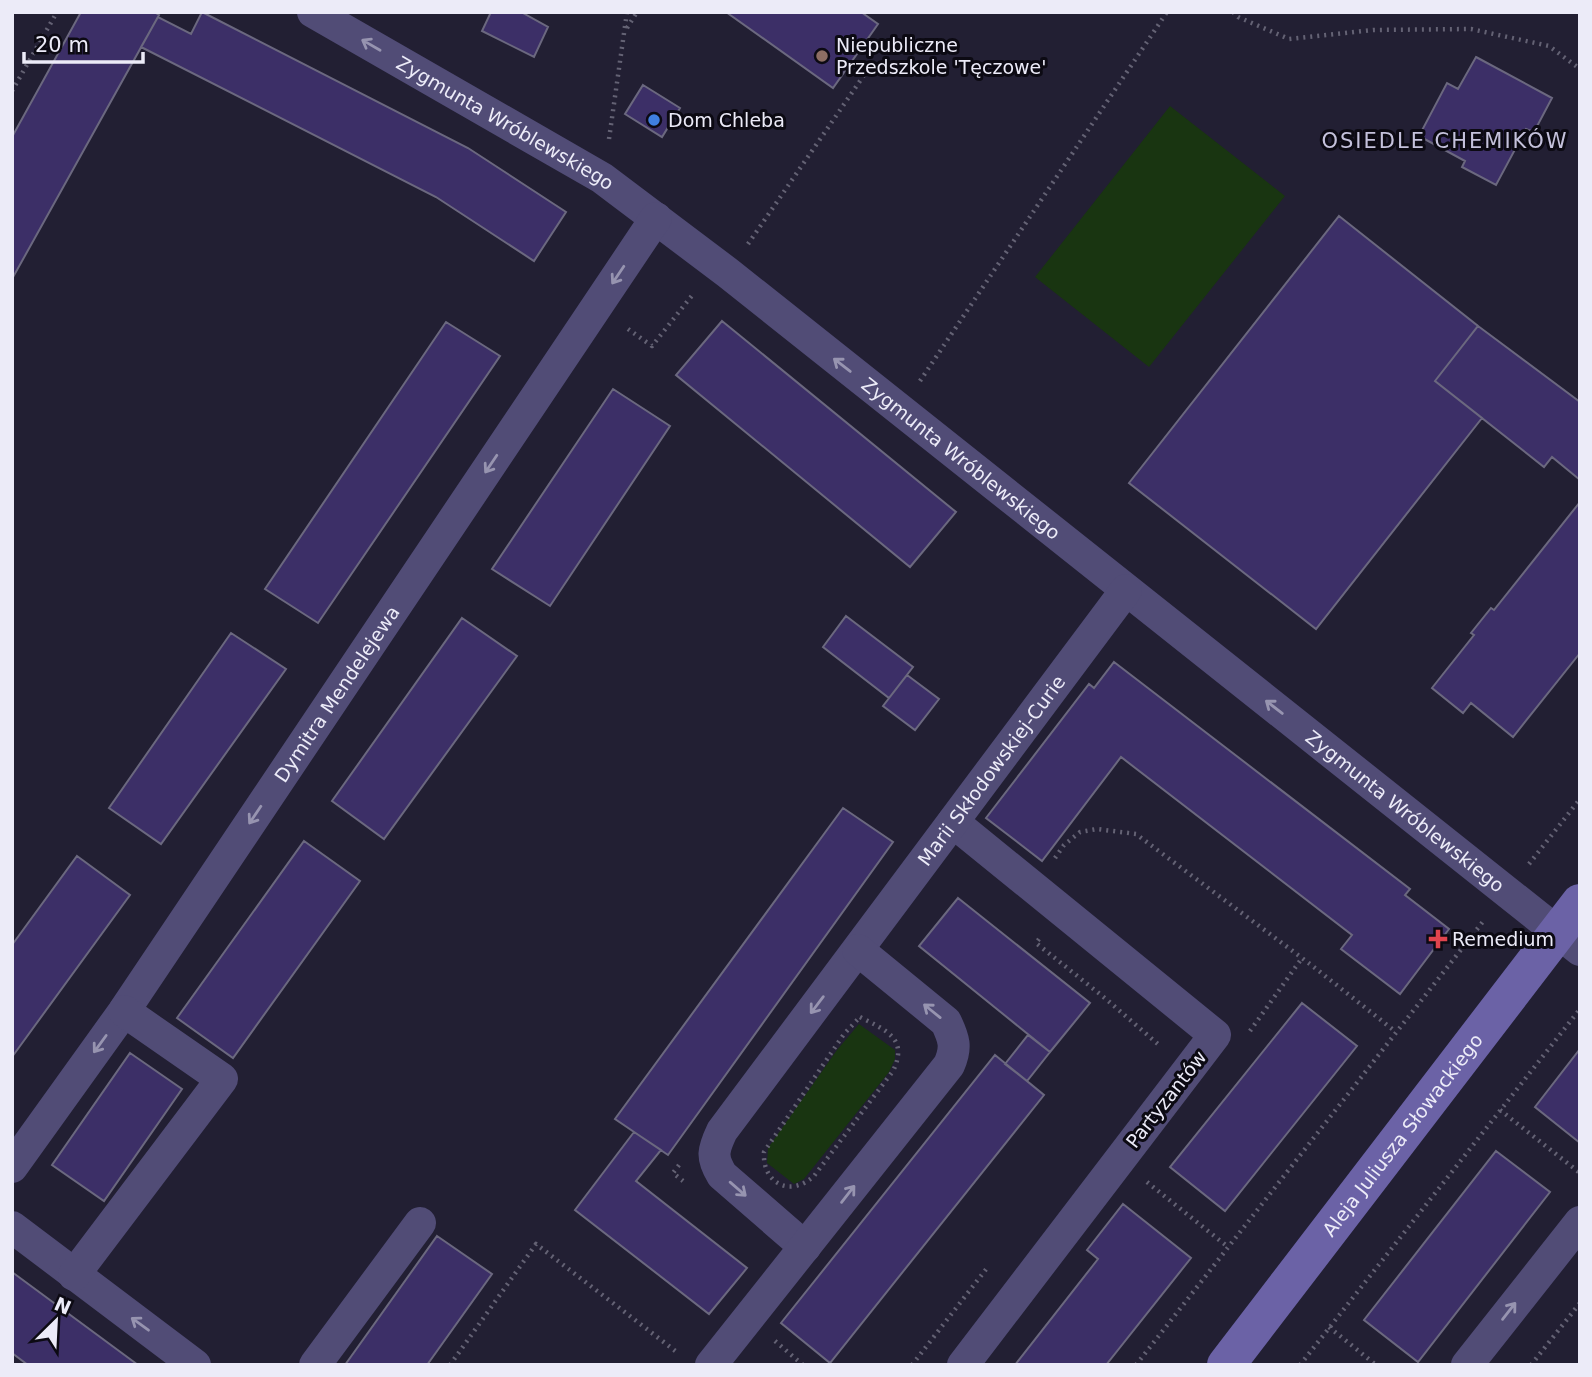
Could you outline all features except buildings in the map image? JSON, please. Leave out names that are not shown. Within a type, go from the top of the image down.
[{"type":"street","name":"Zygmunta Wróblewskiego","points":[[313,12],[603,178],[728,273],[1479,870],[1572,928]]},
{"type":"street","name":"Dymitra Mendelejewa","points":[[12,1167],[124,1012],[656,218]]},
{"type":"street","name":"Marii Skłodowskiej-Curie","points":[[805,1247],[722,1175],[715,1163],[714,1147],[722,1131],[1126,590]]},
{"type":"street","name":"Partyzantów","points":[[953,822],[1215,1035],[963,1365]]},
{"type":"street","name":"Aleja Juliusza Słowackiego","points":[[1226,1365],[1572,928]]},
{"type":"street","points":[[699,1362],[805,1247],[949,1065],[955,1051],[954,1039],[946,1022],[858,950]]},
{"type":"street","points":[[74,1275],[222,1079],[124,1012]]},
{"type":"street","points":[[1467,1365],[1580,1222]]},
{"type":"street","points":[[315,1365],[420,1223]]},
{"type":"street","points":[[12,1227],[195,1365]]},
{"type":"path","points":[[12,91],[57,12]]},
{"type":"path","points":[[603,178],[627,12]]},
{"type":"path","points":[[626,29],[637,12]]},
{"type":"path","points":[[901,411],[1167,12]]},
{"type":"path","points":[[1233,12],[1238,17],[1289,39],[1373,30],[1471,29],[1549,46],[1580,69]]},
{"type":"path","points":[[728,273],[871,65]]},
{"type":"path","points":[[1479,870],[1499,845],[1527,867],[1580,799]]},
{"type":"path","points":[[1049,865],[1080,832],[1097,829],[1136,834],[1311,964],[1396,1032]]},
{"type":"path","points":[[1136,1365],[1489,914]]},
{"type":"path","points":[[1300,1365],[1580,1009]]},
{"type":"path","points":[[860,1017],[888,1031],[899,1050],[898,1060],[893,1071],[814,1176],[806,1183],[784,1186],[774,1181],[767,1173],[763,1162],[764,1152],[845,1034],[860,1017]]},
{"type":"path","points":[[1500,1110],[1580,1173]]},
{"type":"path","points":[[681,1163],[673,1173],[684,1182]]},
{"type":"path","points":[[1138,1175],[1228,1247]]},
{"type":"path","points":[[450,1365],[536,1244],[699,1362]]},
{"type":"path","points":[[1531,1365],[1580,1303]]},
{"type":"path","points":[[1329,1327],[1376,1365]]},
{"type":"green space","points":[[1170,106],[1285,196],[1149,367],[1035,277]]},
{"type":"green space","points":[[859,1024],[895,1050],[895,1059],[889,1072],[804,1179],[794,1184],[767,1163],[768,1148],[837,1050]]},
{"type":"place","name":"Niepubliczne Przedszkole 'Tęczowe'","points":[[822,56]]},
{"type":"place","name":"Dom Chleba","points":[[654,120]]},
{"type":"place","name":"Remedium","points":[[1438,939]]},
{"type":"district","name":"OSIEDLE CHEMIKÓW","points":[[1445,141]]}]
